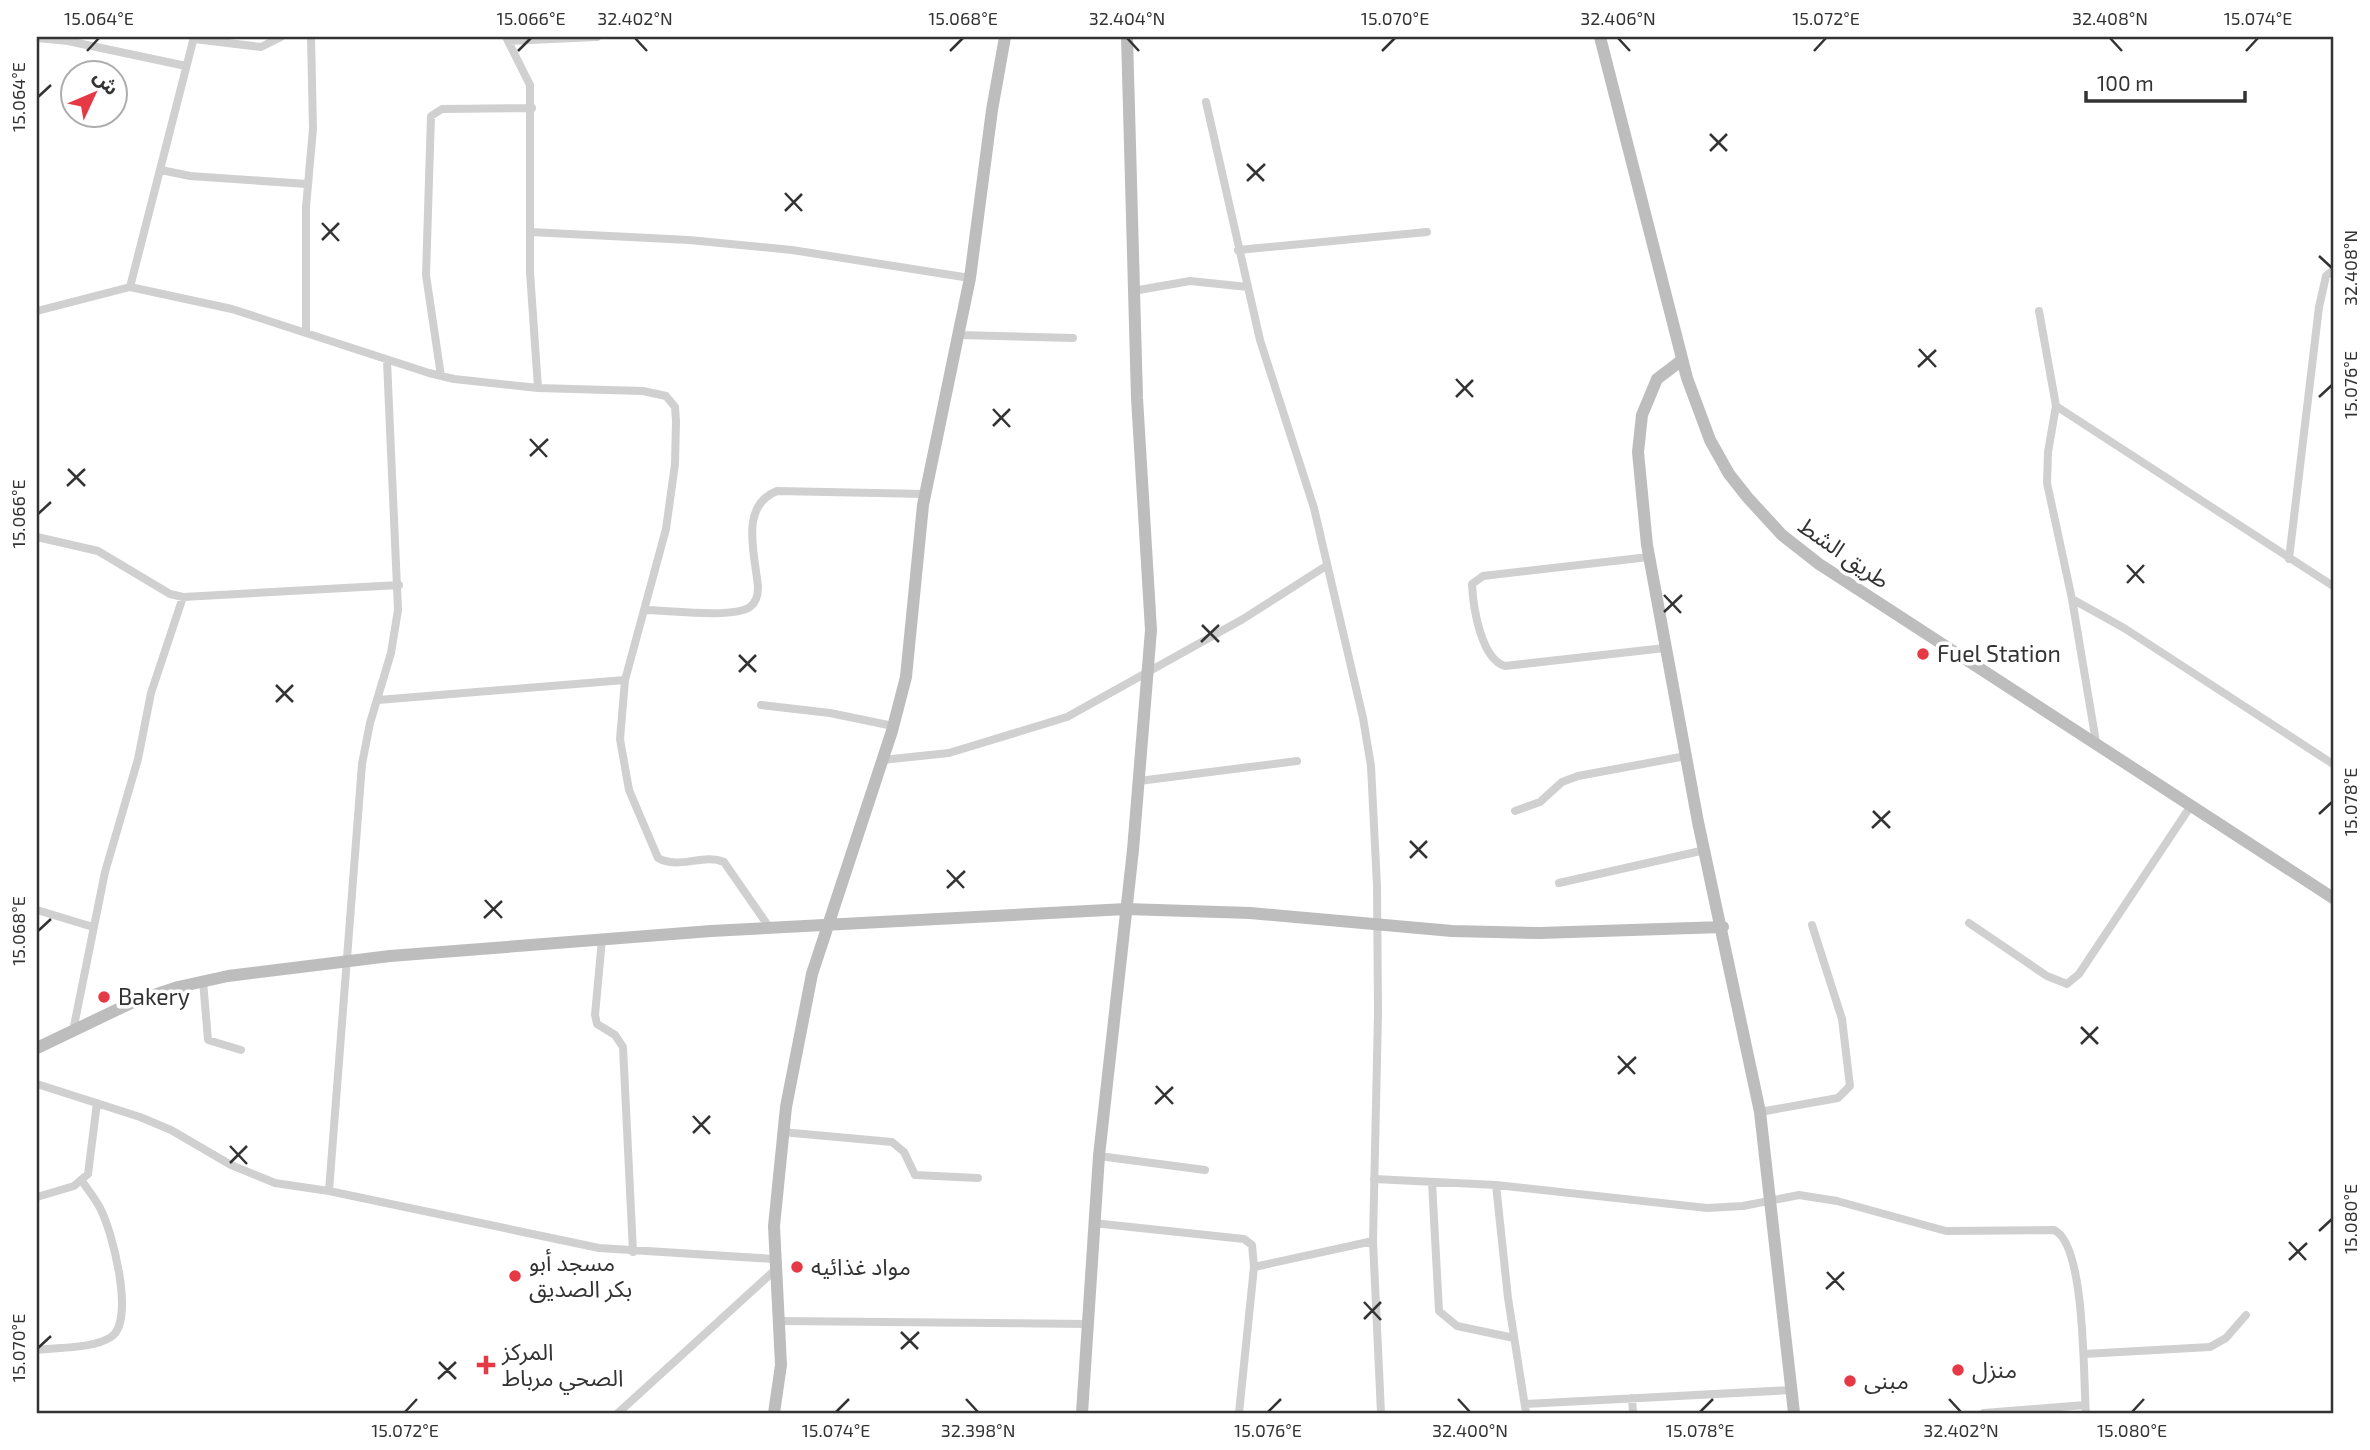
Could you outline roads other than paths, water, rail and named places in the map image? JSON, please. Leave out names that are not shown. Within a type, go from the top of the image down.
[{"type":"street","points":[[130,287],[194,38],[261,47],[281,37]]},
{"type":"street","points":[[306,332],[307,184],[313,129],[311,37]]},
{"type":"street","points":[[538,388],[532,334],[530,85],[507,39],[597,37]]},
{"type":"street","points":[[774,1413],[781,1364],[774,1265],[782,1132],[804,1003],[893,726],[906,677],[915,566],[925,494],[970,278],[992,110],[1006,37]]},
{"type":"street","points":[[1082,1413],[1099,1156],[1149,669],[1151,589],[1137,398],[1127,37]]},
{"type":"street","name":"طريق الشط","points":[[1600,37],[1682,360],[1696,405],[1717,456],[1748,498],[1782,535],[1841,579],[2333,898]]},
{"type":"street","points":[[37,38],[68,41],[186,66]]},
{"type":"street","points":[[1206,102],[1238,250],[1270,376],[1314,508],[1351,663],[1371,766],[1377,887],[1378,1014],[1373,1241],[1381,1413]]},
{"type":"street","points":[[441,376],[426,275],[431,116],[442,109],[532,108]]},
{"type":"street","points":[[161,170],[190,176],[307,184]]},
{"type":"street","points":[[530,232],[689,240],[792,250],[970,278]]},
{"type":"street","points":[[1238,250],[1427,232]]},
{"type":"street","points":[[2289,559],[2319,307],[2326,276],[2333,270]]},
{"type":"street","points":[[1133,291],[1191,281],[1248,287]]},
{"type":"street","points":[[37,311],[130,287],[232,309],[387,361],[441,376],[538,388],[643,391],[666,396],[675,407],[675,464],[666,529],[625,680],[620,739],[624,772],[652,849],[658,858],[669,863],[716,859],[724,862],[768,928]]},
{"type":"street","points":[[2039,312],[2056,406],[2048,452],[2047,483],[2072,599],[2096,743]]},
{"type":"street","points":[[959,335],[1073,338]]},
{"type":"street","points":[[1682,360],[1657,379],[1642,415],[1639,452],[1649,556],[1685,756],[1760,1112],[1794,1413]]},
{"type":"street","points":[[329,1191],[349,960],[362,764],[391,653],[399,585],[387,361]]},
{"type":"street","points":[[2056,406],[2333,586]]},
{"type":"street","points":[[644,610],[733,612],[751,607],[758,597],[752,522],[755,506],[766,495],[777,491],[925,494]]},
{"type":"street","points":[[37,537],[98,551],[170,594],[183,597],[399,585]]},
{"type":"street","points":[[1649,556],[1483,576],[1472,584],[1474,597],[1485,651],[1497,664],[1521,666],[1611,652],[1665,648]]},
{"type":"street","points":[[882,760],[949,753],[1054,723],[1243,619],[1326,566]]},
{"type":"street","points":[[72,1031],[105,872],[138,759],[150,693],[183,597]]},
{"type":"street","points":[[2072,599],[2124,628],[2333,764]]},
{"type":"street","points":[[378,700],[625,680]]},
{"type":"street","points":[[761,705],[830,713],[893,726]]},
{"type":"street","points":[[1515,811],[1540,802],[1562,782],[1578,776],[1685,756]]},
{"type":"street","points":[[1139,781],[1297,761]]},
{"type":"street","points":[[1969,923],[2047,975],[2067,984],[2080,974],[2190,807]]},
{"type":"street","points":[[1559,883],[1705,850]]},
{"type":"street","points":[[37,1048],[132,1002],[203,981],[276,968],[349,960],[602,939],[1126,909],[1250,913],[1452,932],[1540,933],[1723,927]]},
{"type":"street","points":[[37,910],[93,927]]},
{"type":"street","points":[[1760,1112],[1838,1098],[1850,1086],[1842,1019],[1812,925]]},
{"type":"street","points":[[602,939],[595,1015],[597,1024],[615,1035],[623,1047],[633,1252]]},
{"type":"street","points":[[203,981],[208,1040],[241,1050]]},
{"type":"street","points":[[37,1084],[171,1130],[231,1166],[275,1183],[329,1191],[598,1248],[774,1265]]},
{"type":"street","points":[[37,1197],[82,1181],[90,1166],[97,1103]]},
{"type":"street","points":[[782,1132],[892,1142],[904,1152],[915,1175],[978,1178]]},
{"type":"street","points":[[1099,1156],[1205,1170]]},
{"type":"street","points":[[1374,1179],[1496,1185],[1707,1208],[1743,1206],[1790,1195],[1820,1196],[1946,1231],[2058,1232],[2069,1247],[2080,1304],[2085,1409],[1984,1413]]},
{"type":"street","points":[[37,1350],[102,1341],[119,1330],[123,1317],[113,1247],[101,1209],[82,1181]]},
{"type":"street","points":[[1432,1182],[1439,1311],[1457,1326],[1514,1338]]},
{"type":"street","points":[[1496,1185],[1514,1338],[1526,1413]]},
{"type":"street","points":[[1093,1223],[1244,1238],[1252,1245],[1254,1267],[1239,1413]]},
{"type":"street","points":[[1254,1267],[1373,1241]]},
{"type":"street","points":[[618,1413],[774,1265]]},
{"type":"street","points":[[2084,1354],[2210,1347],[2226,1338],[2246,1315]]},
{"type":"street","points":[[780,1321],[1088,1324]]},
{"type":"street","points":[[1525,1404],[1792,1390]]},
{"type":"street","points":[[1632,1398],[1633,1413]]},
{"type":"place","name":"Fuel Station","points":[[1923,654]]},
{"type":"place","name":"Bakery","points":[[104,997]]},
{"type":"place","name":"مواد غذائيه","points":[[797,1267]]},
{"type":"place","name":"مسجد أبو بكر الصديق","points":[[515,1276]]},
{"type":"place","name":"المركز الصحي مرباط","points":[[486,1365]]},
{"type":"place","name":"منزل","points":[[1958,1370]]},
{"type":"place","name":"مبنى","points":[[1850,1381]]}]
